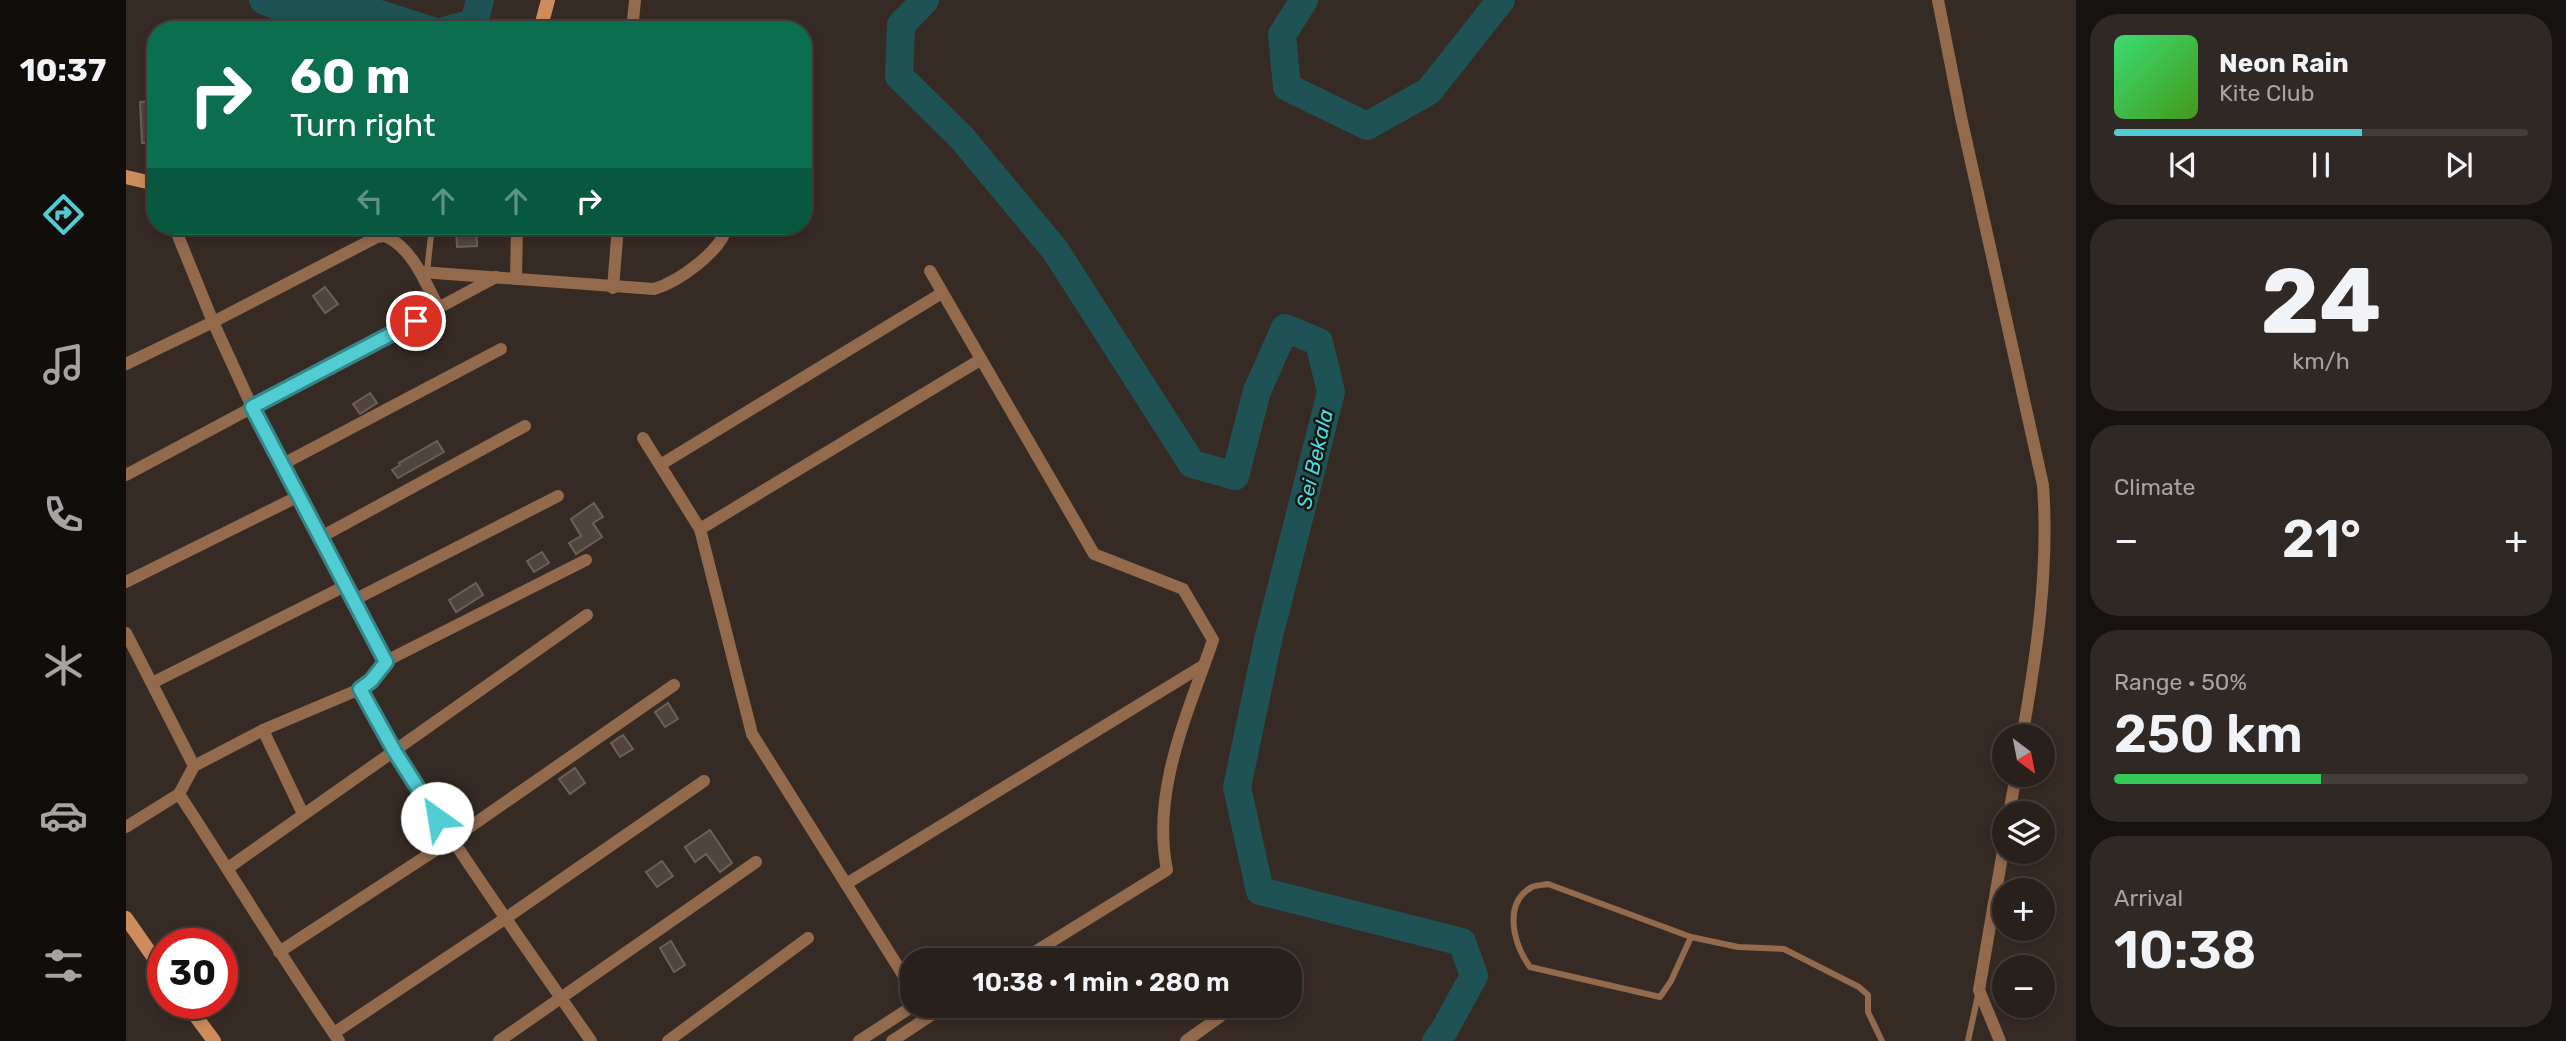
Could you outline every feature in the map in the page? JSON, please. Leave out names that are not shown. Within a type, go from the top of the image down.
[{"type":"main road","points":[[542,21],[548,0]]},
{"type":"main road","points":[[126,177],[147,182]]},
{"type":"main road","points":[[126,918],[147,948]]},
{"type":"main road","points":[[198,1019],[214,1041]]},
{"type":"street","points":[[1938,0],[1964,131],[2043,485],[2047,532],[2045,571],[2024,724]]},
{"type":"street","points":[[633,21],[635,1]]},
{"type":"street","points":[[178,235],[252,407],[386,662]]},
{"type":"street","points":[[516,279],[517,235]]},
{"type":"street","points":[[614,288],[617,235]]},
{"type":"street","points":[[424,272],[654,289],[683,276],[723,235]]},
{"type":"street","points":[[126,364],[377,237],[392,239],[424,272],[439,309]]},
{"type":"street","points":[[930,271],[1094,554],[1183,589],[1213,640],[1170,767],[1163,849],[1167,870],[1041,948]]},
{"type":"street","points":[[126,475],[496,277]]},
{"type":"street","points":[[660,465],[942,293]]},
{"type":"street","points":[[283,464],[501,349]]},
{"type":"street","points":[[700,529],[980,360]]},
{"type":"street","points":[[321,537],[525,426]]},
{"type":"street","points":[[643,438],[700,529],[752,734],[900,970]]},
{"type":"street","points":[[126,582],[299,496]]},
{"type":"street","points":[[352,601],[558,496]]},
{"type":"street","points":[[126,827],[179,794],[194,766],[263,730],[360,689],[371,681],[386,662],[586,560]]},
{"type":"street","points":[[152,682],[345,586]]},
{"type":"street","points":[[228,868],[587,615]]},
{"type":"street","points":[[126,632],[194,766]]},
{"type":"street","points":[[846,884],[1204,665]]},
{"type":"street","points":[[279,952],[451,840],[674,685]]},
{"type":"street","points":[[360,689],[395,752],[451,840],[591,1041]]},
{"type":"street","points":[[263,730],[303,814]]},
{"type":"street","points":[[179,794],[336,1037],[704,781]]},
{"type":"street","points":[[499,1041],[757,862]]},
{"type":"street","points":[[2000,1041],[1979,990],[2001,864]]},
{"type":"street","points":[[668,1041],[808,938]]},
{"type":"street","points":[[859,1041],[900,1014]]},
{"type":"street","points":[[892,1041],[918,1018]]},
{"type":"street","points":[[1186,1041],[1218,1018]]},
{"type":"lane","points":[[424,272],[430,235]]},
{"type":"lane","points":[[1691,937],[1671,981],[1660,997],[1530,967],[1521,956],[1512,925],[1519,899],[1532,887],[1548,884],[1691,937],[1738,947],[1784,949],[1858,987],[1868,995],[1868,1012],[1882,1041]]},
{"type":"lane","points":[[1968,1041],[1979,990]]},
{"type":"building","points":[[140,102],[147,102],[147,143],[142,143]]},
{"type":"building","points":[[456,235],[476,235],[477,246],[457,247]]},
{"type":"building","points":[[325,287],[338,304],[325,313],[313,296]]},
{"type":"building","points":[[370,393],[377,403],[360,414],[353,404]]},
{"type":"building","points":[[437,441],[444,452],[398,478],[392,470],[400,465],[399,463]]},
{"type":"building","points":[[594,503],[603,517],[593,523],[602,537],[576,554],[569,543],[581,536],[571,519]]},
{"type":"building","points":[[542,552],[549,563],[534,572],[527,561]]},
{"type":"building","points":[[476,583],[483,595],[456,612],[449,600]]},
{"type":"building","points":[[668,703],[678,719],[665,727],[655,712]]},
{"type":"building","points":[[623,735],[633,749],[620,757],[611,743]]},
{"type":"building","points":[[575,768],[585,783],[570,794],[559,779]]},
{"type":"building","points":[[710,830],[732,863],[720,872],[706,854],[695,862],[685,847]]},
{"type":"building","points":[[662,861],[673,876],[657,887],[646,872]]},
{"type":"building","points":[[671,941],[685,965],[674,972],[660,948]]},
{"type":"waterway","name":"Sei Bekala","points":[[263,0],[287,10],[370,11],[402,21]]},
{"type":"waterway","name":"Sei Bekala","points":[[475,21],[480,0]]},
{"type":"waterway","name":"Sei Bekala","points":[[925,0],[901,25],[899,76],[962,138],[1055,250],[1192,464],[1235,476],[1257,391],[1285,328],[1319,342],[1331,392],[1268,640],[1237,787],[1260,891],[1462,942],[1474,976],[1436,1041]]},
{"type":"waterway","name":"Sei Bekala","points":[[1304,0],[1282,35],[1287,87],[1367,126],[1429,91],[1501,0]]},
{"type":"route","points":[[416,321],[252,407],[386,662],[376,676],[360,689],[395,752],[437,818]]}]
